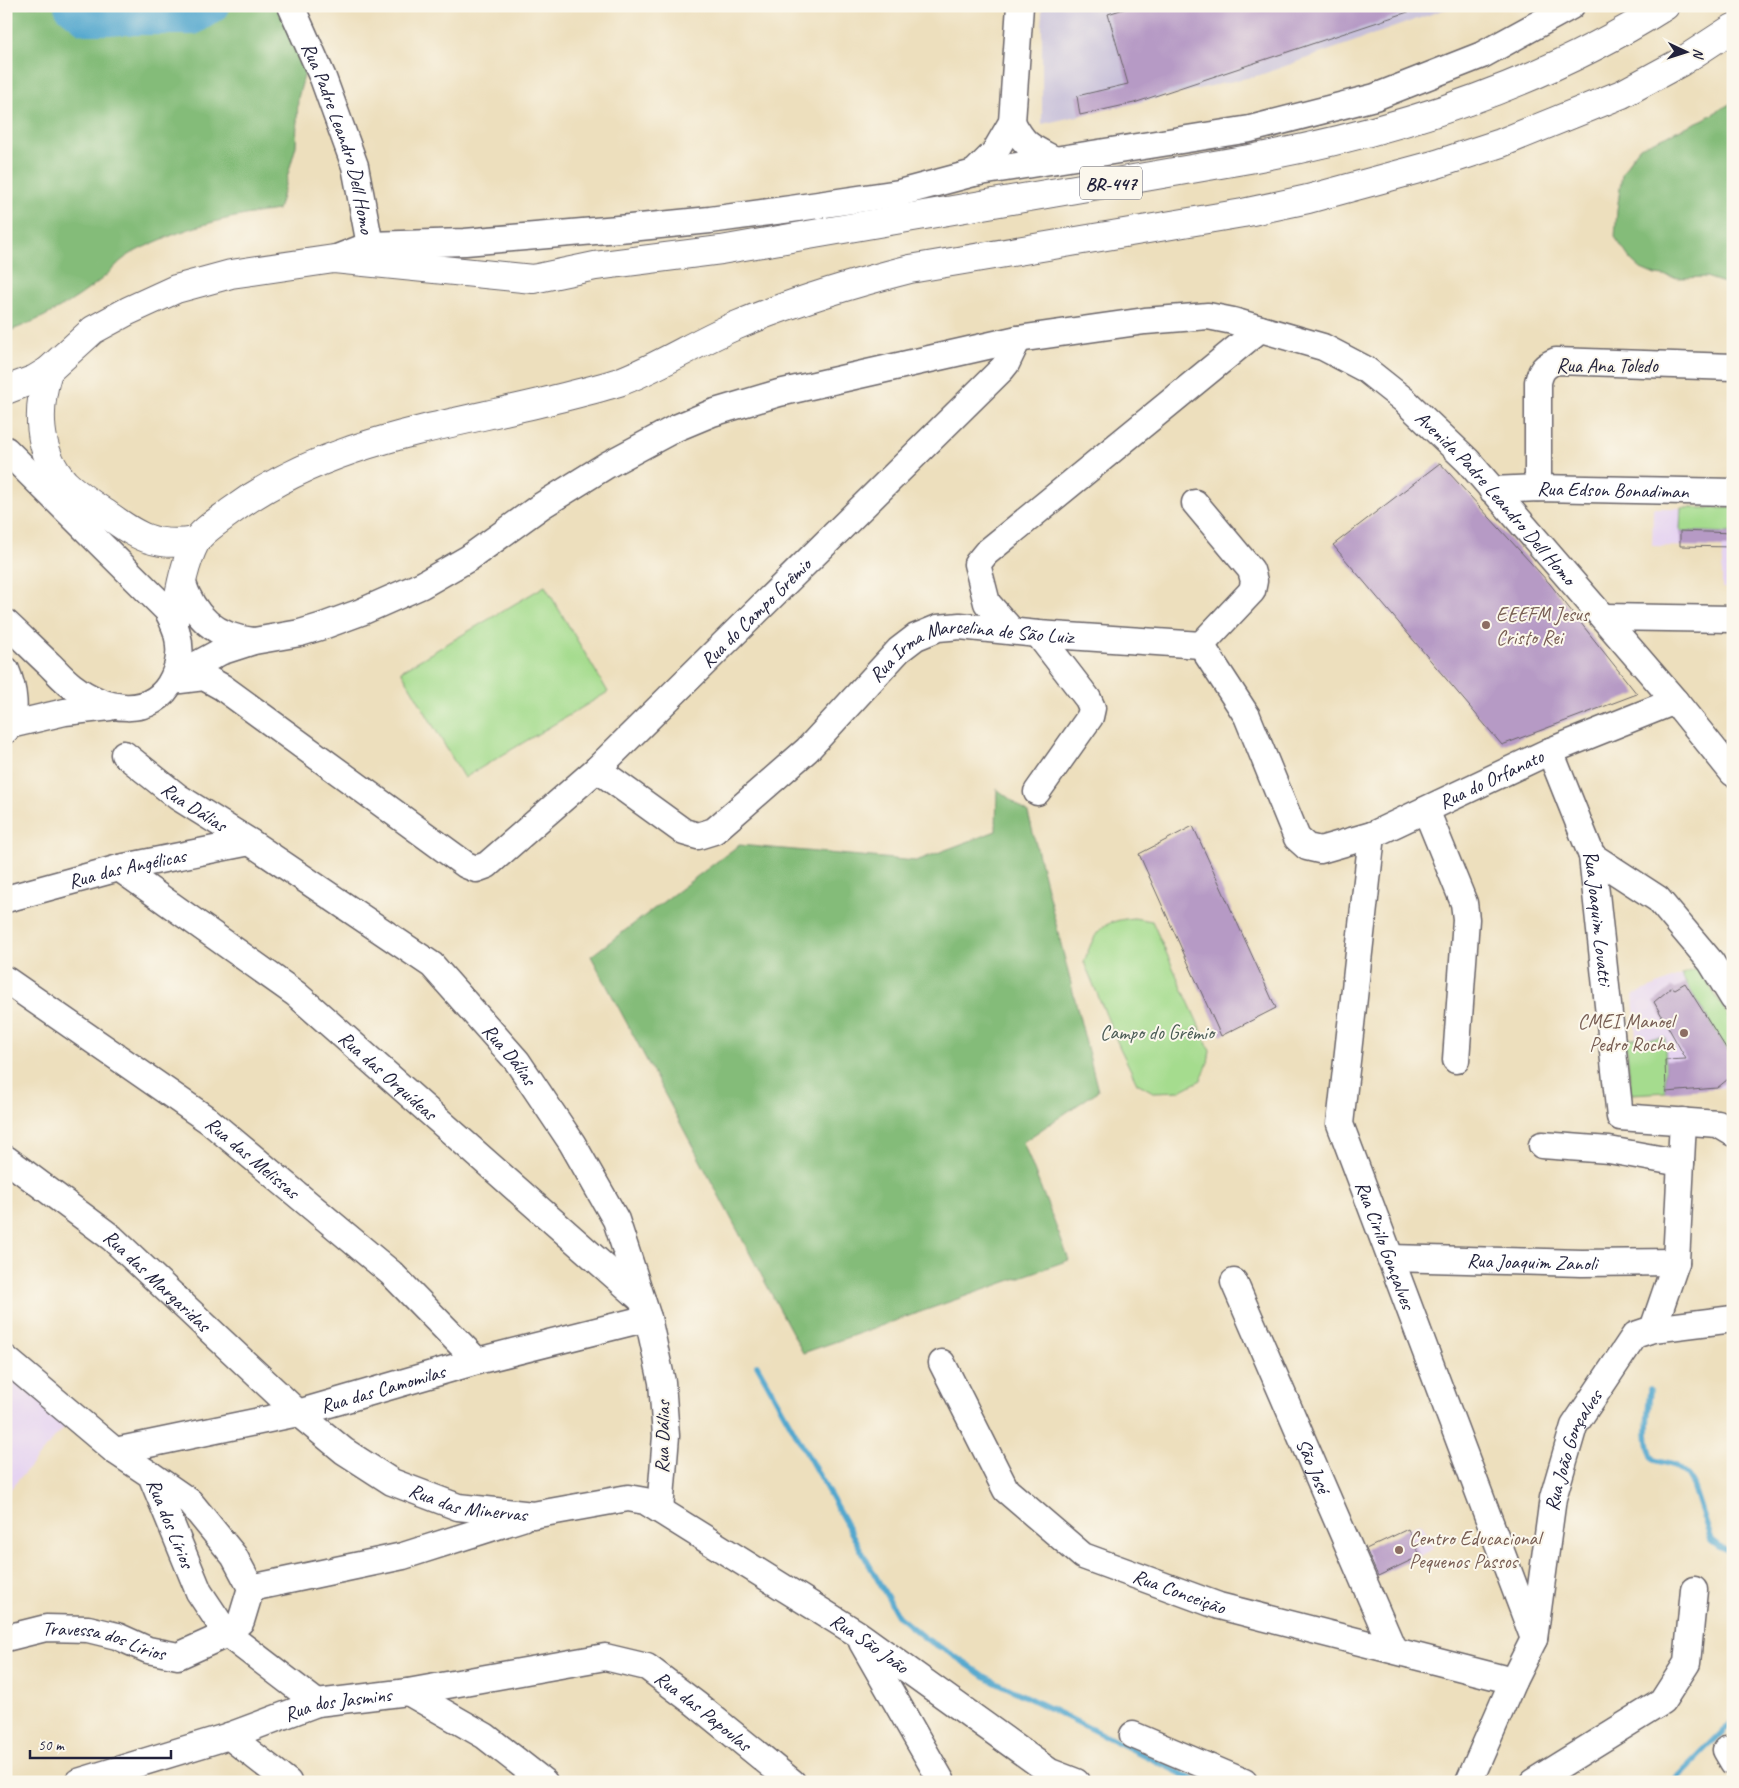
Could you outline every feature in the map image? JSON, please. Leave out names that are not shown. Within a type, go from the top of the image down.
[{"type":"main road","name":"BR-447","points":[[334,259],[533,279],[595,266],[741,246],[1255,158],[1322,145],[1416,119],[1480,97],[1567,60],[1609,39],[1665,6]]},
{"type":"main road","name":"BR-447","points":[[196,541],[217,522],[262,490],[293,473],[337,454],[394,436],[496,414],[589,391],[620,381],[670,359],[694,345],[779,309],[822,294],[910,269],[1243,213],[1308,199],[1437,164],[1501,143],[1622,94],[1681,62],[1733,28]]},
{"type":"main road","points":[[6,390],[35,379],[48,371],[93,330],[128,311],[176,289],[231,274],[334,259]]},
{"type":"main road","points":[[48,371],[43,388],[41,407],[42,435],[49,461],[64,481],[73,490],[131,532],[145,538],[171,543],[196,541],[182,582],[174,622]]},
{"type":"street","name":"Rua Padre Leandro Dell Homo","points":[[291,6],[323,78],[355,166],[370,245]]},
{"type":"street","points":[[974,173],[994,153],[1012,122],[1020,6]]},
{"type":"street","points":[[334,259],[370,245],[464,242],[710,220],[899,193],[974,173],[1250,129],[1375,97],[1482,55],[1571,6]]},
{"type":"street","points":[[1012,122],[1021,139],[1055,160]]},
{"type":"street","name":"Avenida Padre Leandro Dell Homo","points":[[254,641],[300,633],[323,626],[361,612],[422,585],[469,558],[541,506],[607,465],[676,428],[712,413],[779,393],[1018,339],[1145,320],[1208,316],[1323,347],[1365,369],[1418,414],[1468,461],[1675,701],[1723,747],[1733,773]]},
{"type":"street","points":[[1012,632],[988,603],[977,564],[986,553],[1260,329]]},
{"type":"street","name":"Rua do Campo Grêmio","points":[[172,681],[204,677],[222,687],[466,865],[476,869],[486,865],[597,769],[1002,369],[1018,339]]},
{"type":"street","name":"Rua Ana Toledo","points":[[1538,488],[1538,382],[1541,371],[1545,366],[1556,362],[1733,367]]},
{"type":"street","points":[[6,450],[167,610],[174,622],[180,649],[179,660],[172,681]]},
{"type":"street","name":"Rua Edson Bonadiman","points":[[1492,490],[1538,488],[1733,492]]},
{"type":"street","points":[[1195,504],[1251,570],[1254,581],[1252,591],[1201,645]]},
{"type":"street","points":[[182,582],[190,603],[206,622],[228,636],[254,641]]},
{"type":"street","points":[[1602,616],[1733,619]]},
{"type":"street","points":[[6,623],[71,686],[82,694],[108,704],[134,707]]},
{"type":"street","name":"Rua Irma Marcelina de São Luiz","points":[[597,769],[684,832],[698,836],[714,831],[807,750],[898,650],[916,637],[938,628],[960,626],[1012,632],[1201,645]]},
{"type":"street","points":[[1037,792],[1090,717],[1092,708],[1088,699],[1038,634]]},
{"type":"street","points":[[6,670],[13,699],[8,727],[64,712],[134,707],[151,703],[159,698],[172,681],[187,670],[220,652],[254,641]]},
{"type":"street","name":"Rua do Orfanato","points":[[1201,645],[1247,716],[1297,838],[1307,847],[1320,850],[1372,835],[1550,751],[1675,701]]},
{"type":"street","name":"Rua Joaquim Lovatti","points":[[1550,751],[1592,856],[1620,1117]]},
{"type":"street","name":"Rua Dálias","points":[[124,754],[178,797],[250,842],[432,965],[476,1012],[517,1061],[572,1143],[616,1220],[645,1310],[662,1382],[666,1436],[660,1510]]},
{"type":"street","points":[[1426,810],[1464,903],[1466,919],[1456,1060]]},
{"type":"street","name":"Rua Cirilo Gonçalves","points":[[1372,835],[1340,1124],[1534,1639]]},
{"type":"street","name":"Rua das Angélicas","points":[[6,899],[119,868],[250,842]]},
{"type":"street","points":[[1592,856],[1658,899],[1711,962],[1733,998]]},
{"type":"street","name":"Rua das Orquídeas","points":[[119,868],[296,994],[645,1310]]},
{"type":"street","name":"Rua das Melissas","points":[[6,980],[208,1120],[391,1273],[477,1362]]},
{"type":"street","points":[[1610,1150],[1620,1117],[1718,1124],[1733,1133]]},
{"type":"street","points":[[1654,1329],[1676,1262],[1683,1122]]},
{"type":"street","points":[[1542,1145],[1610,1150],[1681,1163]]},
{"type":"street","name":"Rua das Margaridas","points":[[6,1159],[112,1238],[298,1413]]},
{"type":"street","name":"Rua Joaquim Zanoli","points":[[1390,1258],[1582,1263],[1676,1262]]},
{"type":"street","name":"São José","points":[[1234,1282],[1392,1649]]},
{"type":"street","name":"Rua das Camomilas","points":[[114,1451],[298,1413],[477,1362],[645,1310]]},
{"type":"street","name":"Rua João Gonçalves","points":[[1468,1782],[1534,1639],[1554,1498],[1574,1426],[1634,1335],[1654,1329],[1733,1319]]},
{"type":"street","name":"Rua dos Lírios","points":[[6,1359],[114,1451],[151,1475],[199,1592],[227,1634],[316,1703]]},
{"type":"street","name":"Rua Conceição","points":[[942,1363],[1006,1490],[1083,1556],[1219,1606],[1513,1681]]},
{"type":"street","name":"Rua das Minervas","points":[[298,1413],[344,1451],[392,1482],[458,1507],[533,1515],[628,1498],[645,1501],[660,1510]]},
{"type":"street","points":[[151,1475],[190,1502],[234,1556],[251,1588],[241,1622],[227,1634]]},
{"type":"street","name":"Rua São João","points":[[660,1510],[858,1634],[1050,1772],[1076,1782]]},
{"type":"street","points":[[251,1588],[403,1556],[533,1515]]},
{"type":"street","points":[[1533,1782],[1662,1702],[1687,1663],[1694,1590]]},
{"type":"street","name":"Travessa dos Lírios","points":[[6,1638],[46,1628],[88,1629],[117,1636],[148,1650],[178,1656],[227,1634]]},
{"type":"street","points":[[858,1634],[942,1782]]},
{"type":"street","name":"Rua dos Jasmins","points":[[78,1782],[229,1736],[316,1703],[408,1692],[605,1657]]},
{"type":"street","name":"Rua das Papoulas","points":[[605,1657],[647,1667],[792,1782]]},
{"type":"street","points":[[408,1692],[485,1736],[544,1782]]},
{"type":"street","points":[[1133,1735],[1244,1782]]},
{"type":"street","points":[[229,1736],[288,1782]]},
{"type":"shaded area","points":[[1042,6],[1454,6],[1260,75],[1042,124]]},
{"type":"shaded area","points":[[1653,508],[1733,508],[1733,588],[1722,588],[1722,547],[1652,546]]},
{"type":"shaded area","name":"CMEI Manoel Pedro Rocha","points":[[1698,968],[1733,1023],[1733,1087],[1631,1094],[1626,1039],[1636,1038],[1633,995]]},
{"type":"shaded area","points":[[6,1372],[67,1424],[6,1494]]},
{"type":"shaded area","name":"Centro Educacional Pequenos Passos","points":[[1421,1523],[1434,1549],[1376,1577],[1364,1550]]},
{"type":"green space","points":[[6,6],[279,6],[305,62],[304,76],[298,98],[296,146],[278,210],[233,217],[203,225],[174,234],[147,246],[126,257],[81,295],[45,316],[6,332]]},
{"type":"green space","points":[[1733,102],[1733,286],[1706,277],[1680,278],[1655,275],[1641,269],[1630,259],[1615,237],[1622,174],[1640,147],[1704,119]]},
{"type":"green space","points":[[1681,508],[1733,508],[1733,533],[1680,531]]},
{"type":"green space","points":[[545,586],[608,692],[464,778],[401,671]]},
{"type":"green space","points":[[997,789],[1028,813],[1098,1091],[1023,1142],[1069,1260],[803,1353],[591,956],[739,845],[916,861],[996,831]]},
{"type":"green space","name":"Campo do Grêmio","points":[[1134,918],[1152,921],[1210,1050],[1208,1063],[1201,1080],[1180,1091],[1153,1092],[1137,1083],[1119,1046],[1084,962],[1095,936],[1100,930],[1113,922]]},
{"type":"green space","points":[[1698,968],[1733,1023],[1733,1059],[1681,975]]},
{"type":"green space","points":[[1665,1038],[1666,1092],[1631,1094],[1626,1039]]},
{"type":"building","points":[[1133,6],[1417,6],[1417,9],[1134,103],[1080,115],[1077,96],[1128,84],[1108,14]]},
{"type":"building","points":[[1440,463],[1550,584],[1637,694],[1502,745],[1333,545]]},
{"type":"building","points":[[1680,531],[1733,533],[1733,547],[1680,546]]},
{"type":"building","points":[[1193,826],[1276,1008],[1221,1036],[1139,854]]},
{"type":"building","points":[[1685,983],[1733,1059],[1733,1075],[1717,1088],[1666,1092],[1665,1060],[1686,1059],[1654,1002],[1672,987],[1675,989]]},
{"type":"building","name":"Centro Educacional Pequenos Passos","points":[[1408,1529],[1420,1556],[1378,1576],[1366,1549]]},
{"type":"waterway","points":[[71,6],[86,18],[193,18],[212,6]]},
{"type":"waterway","points":[[757,1365],[898,1616],[926,1639],[984,1676],[1198,1782]]},
{"type":"waterway","points":[[1650,1389],[1647,1435],[1650,1452],[1654,1460],[1676,1466],[1687,1475],[1693,1485],[1711,1540],[1733,1552]]},
{"type":"waterway","points":[[1673,1782],[1733,1721]]},
{"type":"place","name":"EEEFM Jesus Cristo Rei","points":[[1486,625]]},
{"type":"place","name":"CMEI Manoel Pedro Rocha","points":[[1684,1033]]},
{"type":"place","name":"Centro Educacional Pequenos Passos","points":[[1399,1550]]}]
